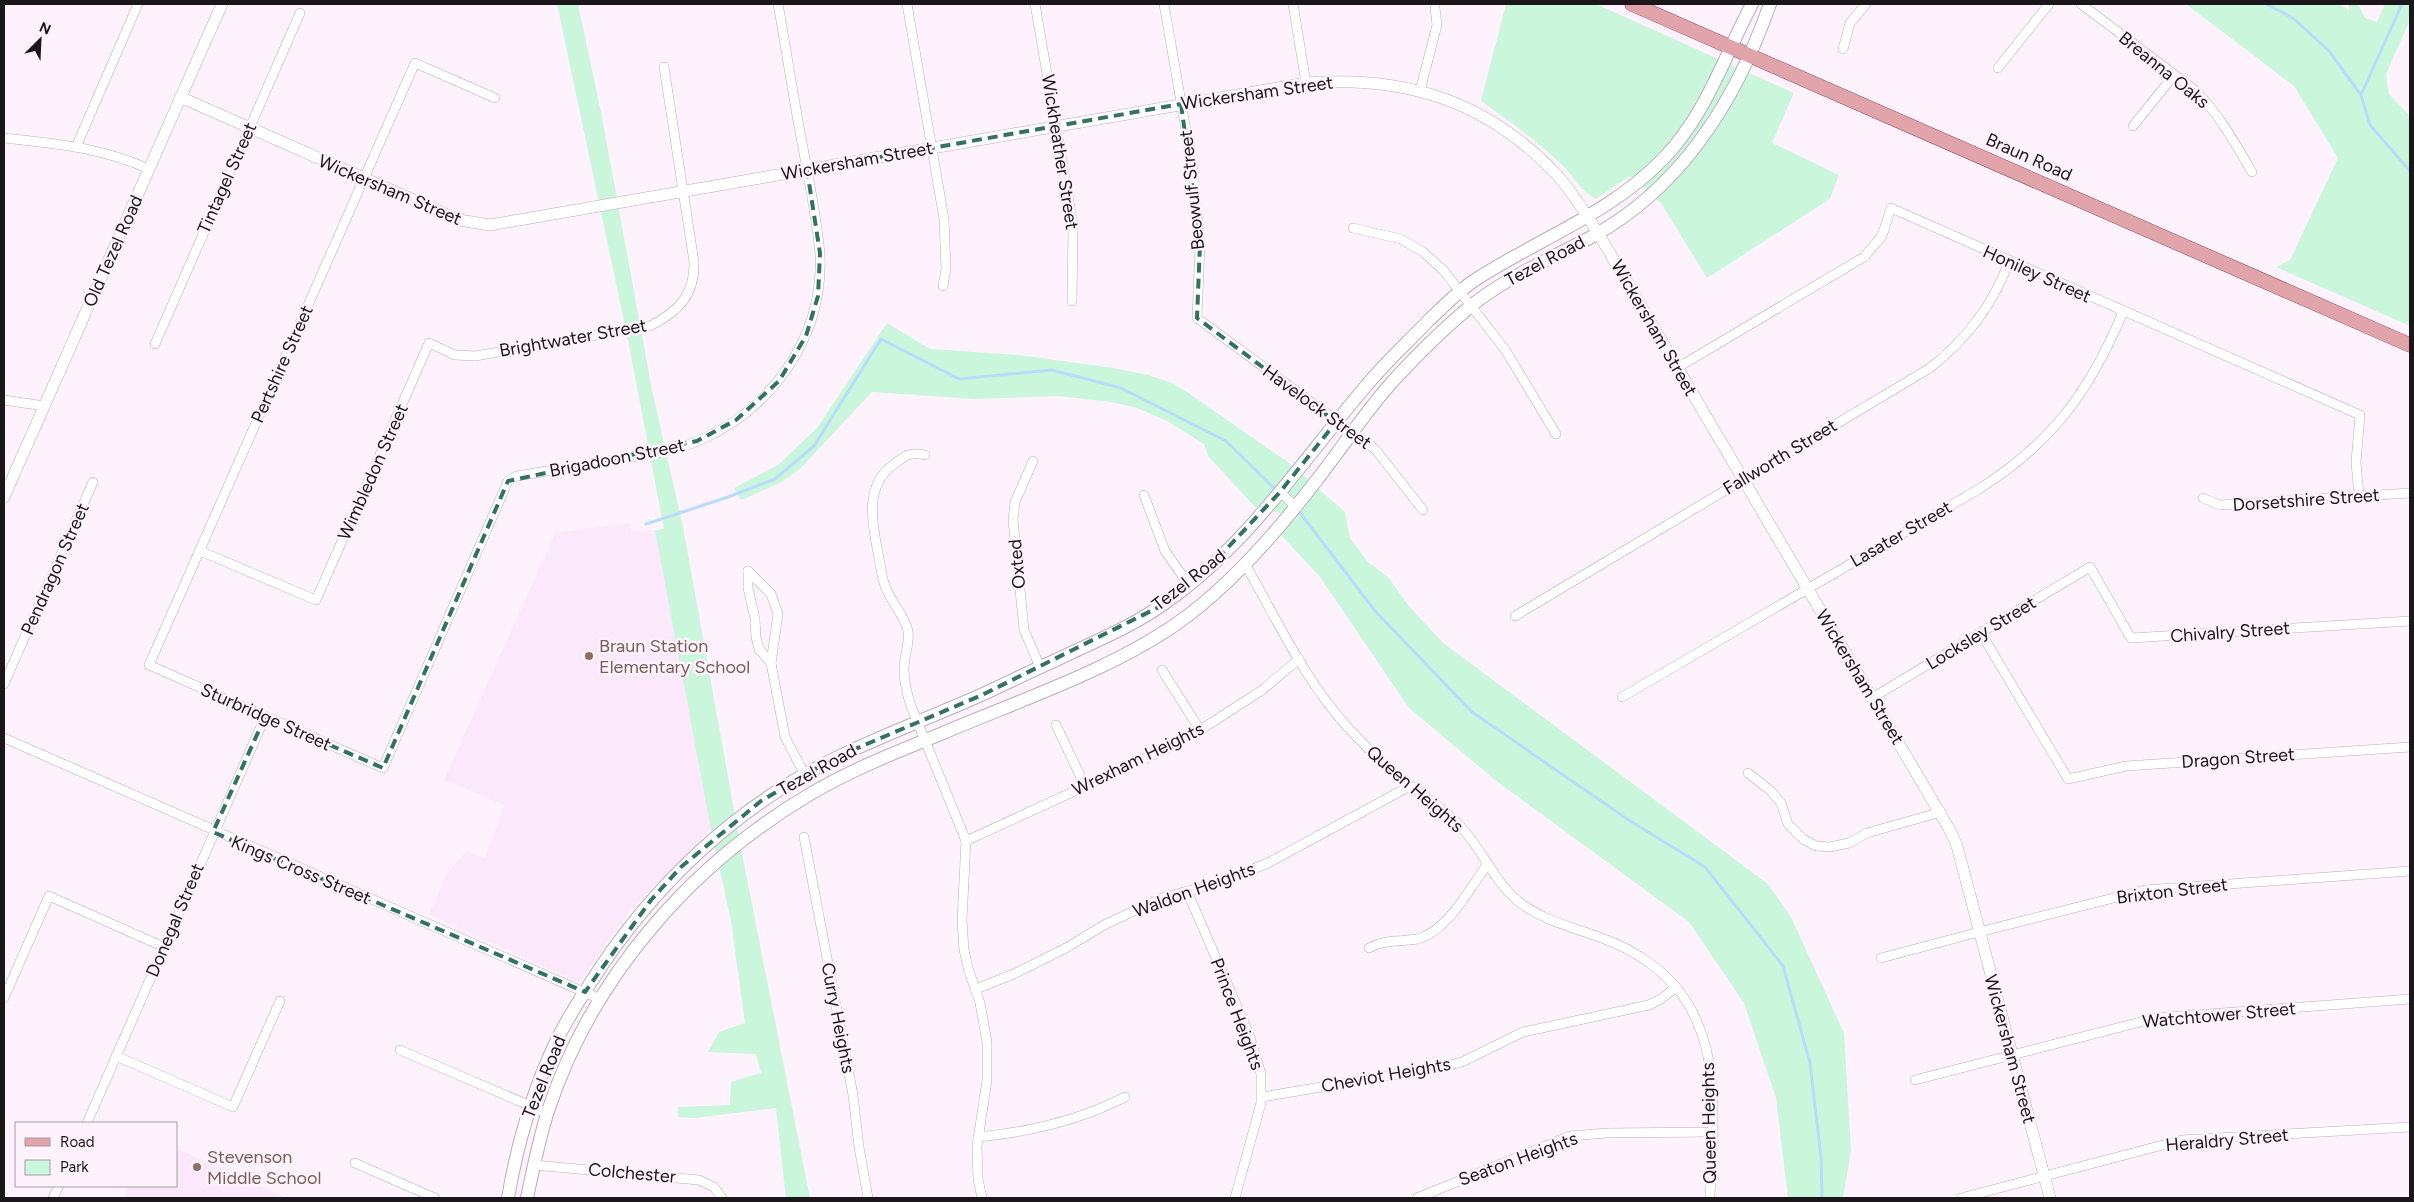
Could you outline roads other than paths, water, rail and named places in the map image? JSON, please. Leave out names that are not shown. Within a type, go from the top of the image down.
[{"type":"main road","name":"Braun Road","points":[[1632,4],[2410,345]]},
{"type":"main road","name":"Tezel Road","points":[[508,1198],[530,1106],[554,1044],[584,992],[628,928],[681,867],[761,801],[834,758],[1092,643],[1161,606],[1188,585],[1230,548],[1280,492],[1385,364],[1460,291],[1506,261],[1588,217],[1621,195],[1664,158],[1696,116],[1711,90],[1752,4]]},
{"type":"main road","name":"Tezel Road","points":[[527,1198],[548,1113],[569,1059],[600,999],[670,906],[713,864],[767,823],[816,791],[926,740],[1080,675],[1142,644],[1178,623],[1244,564],[1295,506],[1393,381],[1471,306],[1501,284],[1598,233],[1631,211],[1688,158],[1726,102],[1749,56],[1770,4]]},
{"type":"street","points":[[76,147],[138,4]]},
{"type":"street","name":"Old Tezel Road","points":[[4,497],[222,4]]},
{"type":"street","name":"Brigadoon Street","points":[[383,768],[508,481],[517,476],[658,452],[697,441],[736,420],[752,408],[783,375],[806,336],[818,296],[820,253],[778,4]]},
{"type":"street","points":[[907,4],[932,147],[946,242],[946,269],[943,286]]},
{"type":"street","name":"Wickheather Street","points":[[1035,4],[1074,225],[1072,301]]},
{"type":"street","name":"Beowulf Street","points":[[1164,4],[1193,171],[1200,244],[1197,318]]},
{"type":"street","points":[[1293,4],[1306,83]]},
{"type":"street","points":[[1843,49],[1850,23],[1866,4]]},
{"type":"street","points":[[1998,68],[2049,4]]},
{"type":"street","name":"Breanna Oaks","points":[[2081,4],[2174,75],[2210,106],[2252,172]]},
{"type":"street","points":[[1420,91],[1437,25],[1435,8]]},
{"type":"street","name":"Tintagel Street","points":[[155,344],[300,13]]},
{"type":"street","name":"Pertshire Street","points":[[149,665],[414,63],[495,98]]},
{"type":"street","name":"Brightwater Street","points":[[429,343],[455,355],[475,356],[650,326],[668,318],[677,309],[688,293],[694,269],[664,67]]},
{"type":"street","points":[[2133,126],[2174,75]]},
{"type":"street","name":"Wickersham Street","points":[[180,97],[364,180],[459,220],[490,225],[1306,83],[1364,81],[1420,91],[1440,97],[1479,114],[1524,144],[1557,175],[1588,217],[1806,588],[1941,812],[1957,846],[2050,1198]]},
{"type":"street","points":[[4,138],[110,153],[149,169]]},
{"type":"street","name":"Honiley Street","points":[[1677,368],[1864,257],[1882,236],[1890,208],[2360,415],[2356,462],[2359,496]]},
{"type":"street","points":[[1353,228],[1390,235],[1422,251],[1444,271],[1506,351],[1556,434]]},
{"type":"street","name":"Fallworth Street","points":[[1515,616],[1916,377],[1948,354],[1973,327],[1990,303],[2009,262]]},
{"type":"street","name":"Lasater Street","points":[[1622,697],[1806,588],[1979,489],[2025,457],[2055,427],[2091,379],[2123,312]]},
{"type":"street","name":"Havelock Street","points":[[1197,318],[1382,457],[1423,510]]},
{"type":"street","name":"Wimbledon Street","points":[[200,550],[316,600],[429,343]]},
{"type":"street","points":[[4,400],[44,406]]},
{"type":"street","points":[[925,455],[915,452],[908,454],[889,467],[880,481],[871,508],[884,582],[908,630],[904,667],[905,687],[966,841],[962,920],[964,950],[985,1022],[988,1061],[976,1163],[982,1198]]},
{"type":"street","name":"Oxted","points":[[1033,461],[1015,502],[1013,520],[1024,630],[1040,667]]},
{"type":"street","name":"Pendragon Street","points":[[4,684],[93,482]]},
{"type":"street","points":[[1280,492],[1295,506]]},
{"type":"street","name":"Dorsetshire Street","points":[[2203,498],[2220,505],[2410,493]]},
{"type":"street","points":[[1144,495],[1165,551],[1188,585]]},
{"type":"street","name":"Queen Heights","points":[[1244,564],[1323,696],[1350,730],[1381,761],[1410,786],[1437,805],[1462,828],[1487,865],[1508,891],[1531,910],[1557,924],[1616,943],[1650,964],[1676,988],[1688,1004],[1707,1047],[1711,1064],[1712,1132],[1710,1198]]},
{"type":"street","name":"Chivalry Street","points":[[2090,567],[2131,638],[2410,621]]},
{"type":"street","name":"Locksley Street","points":[[1872,698],[2090,567]]},
{"type":"street","points":[[770,663],[759,649],[748,588],[748,571],[771,594],[778,614],[770,663],[785,737],[805,775]]},
{"type":"street","name":"Dragon Street","points":[[1981,633],[2068,779],[2126,766],[2410,747]]},
{"type":"street","name":"Wrexham Heights","points":[[966,841],[1200,730],[1261,691],[1299,658]]},
{"type":"street","name":"Sturbridge Street","points":[[149,665],[383,768]]},
{"type":"street","points":[[1162,670],[1200,730]]},
{"type":"street","name":"Donegal Street","points":[[87,1122],[265,717]]},
{"type":"street","points":[[1056,725],[1085,786]]},
{"type":"street","name":"Kings Cross Street","points":[[4,738],[213,832],[600,999]]},
{"type":"street","points":[[1748,773],[1771,791],[1781,803],[1788,824],[1803,840],[1816,846],[1830,847],[1849,843],[1867,833],[1941,812]]},
{"type":"street","name":"Waldon Heights","points":[[976,989],[1041,960],[1141,907],[1164,897],[1239,876],[1410,786]]},
{"type":"street","name":"Curry Heights","points":[[804,838],[853,1095],[859,1147],[868,1198]]},
{"type":"street","points":[[1368,948],[1384,941],[1419,938],[1436,930],[1445,922],[1487,865]]},
{"type":"street","name":"Brixton Street","points":[[1881,958],[2145,890],[2410,871]]},
{"type":"street","name":"Prince Heights","points":[[1187,891],[1249,1034],[1261,1074],[1262,1097],[1234,1198]]},
{"type":"street","points":[[4,998],[49,896],[164,947]]},
{"type":"street","name":"Cheviot Heights","points":[[1262,1097],[1462,1062],[1523,1032],[1649,1005],[1676,988]]},
{"type":"street","name":"Watchtower Street","points":[[1915,1080],[2156,1018],[2410,999]]},
{"type":"street","points":[[116,1056],[232,1107],[280,1000]]},
{"type":"street","points":[[400,1050],[548,1113]]},
{"type":"street","points":[[978,1137],[1013,1134],[1048,1126],[1083,1115],[1125,1097]]},
{"type":"street","name":"Heraldry Street","points":[[1961,1198],[2182,1140],[2410,1127]]},
{"type":"street","name":"Seaton Heights","points":[[1417,1198],[1570,1136],[1607,1133],[1712,1132]]},
{"type":"street","points":[[355,1163],[435,1198]]},
{"type":"street","name":"Colchester","points":[[534,1165],[700,1180],[714,1187],[722,1198]]},
{"type":"waterway","points":[[2266,4],[2293,18],[2329,51],[2361,95],[2370,125],[2410,171]]},
{"type":"waterway","points":[[2361,95],[2402,4]]},
{"type":"waterway","points":[[646,524],[728,497],[775,479],[814,446],[881,339],[959,379],[1052,370],[1121,388],[1226,441],[1274,488]]},
{"type":"waterway","points":[[1300,513],[1376,612],[1472,712],[1627,819],[1705,867],[1783,966],[1810,1063],[1821,1157],[1822,1198]]},
{"type":"place","name":"Braun Station Elementary School","points":[[589,656]]},
{"type":"place","name":"Stevenson Middle School","points":[[197,1167]]}]
